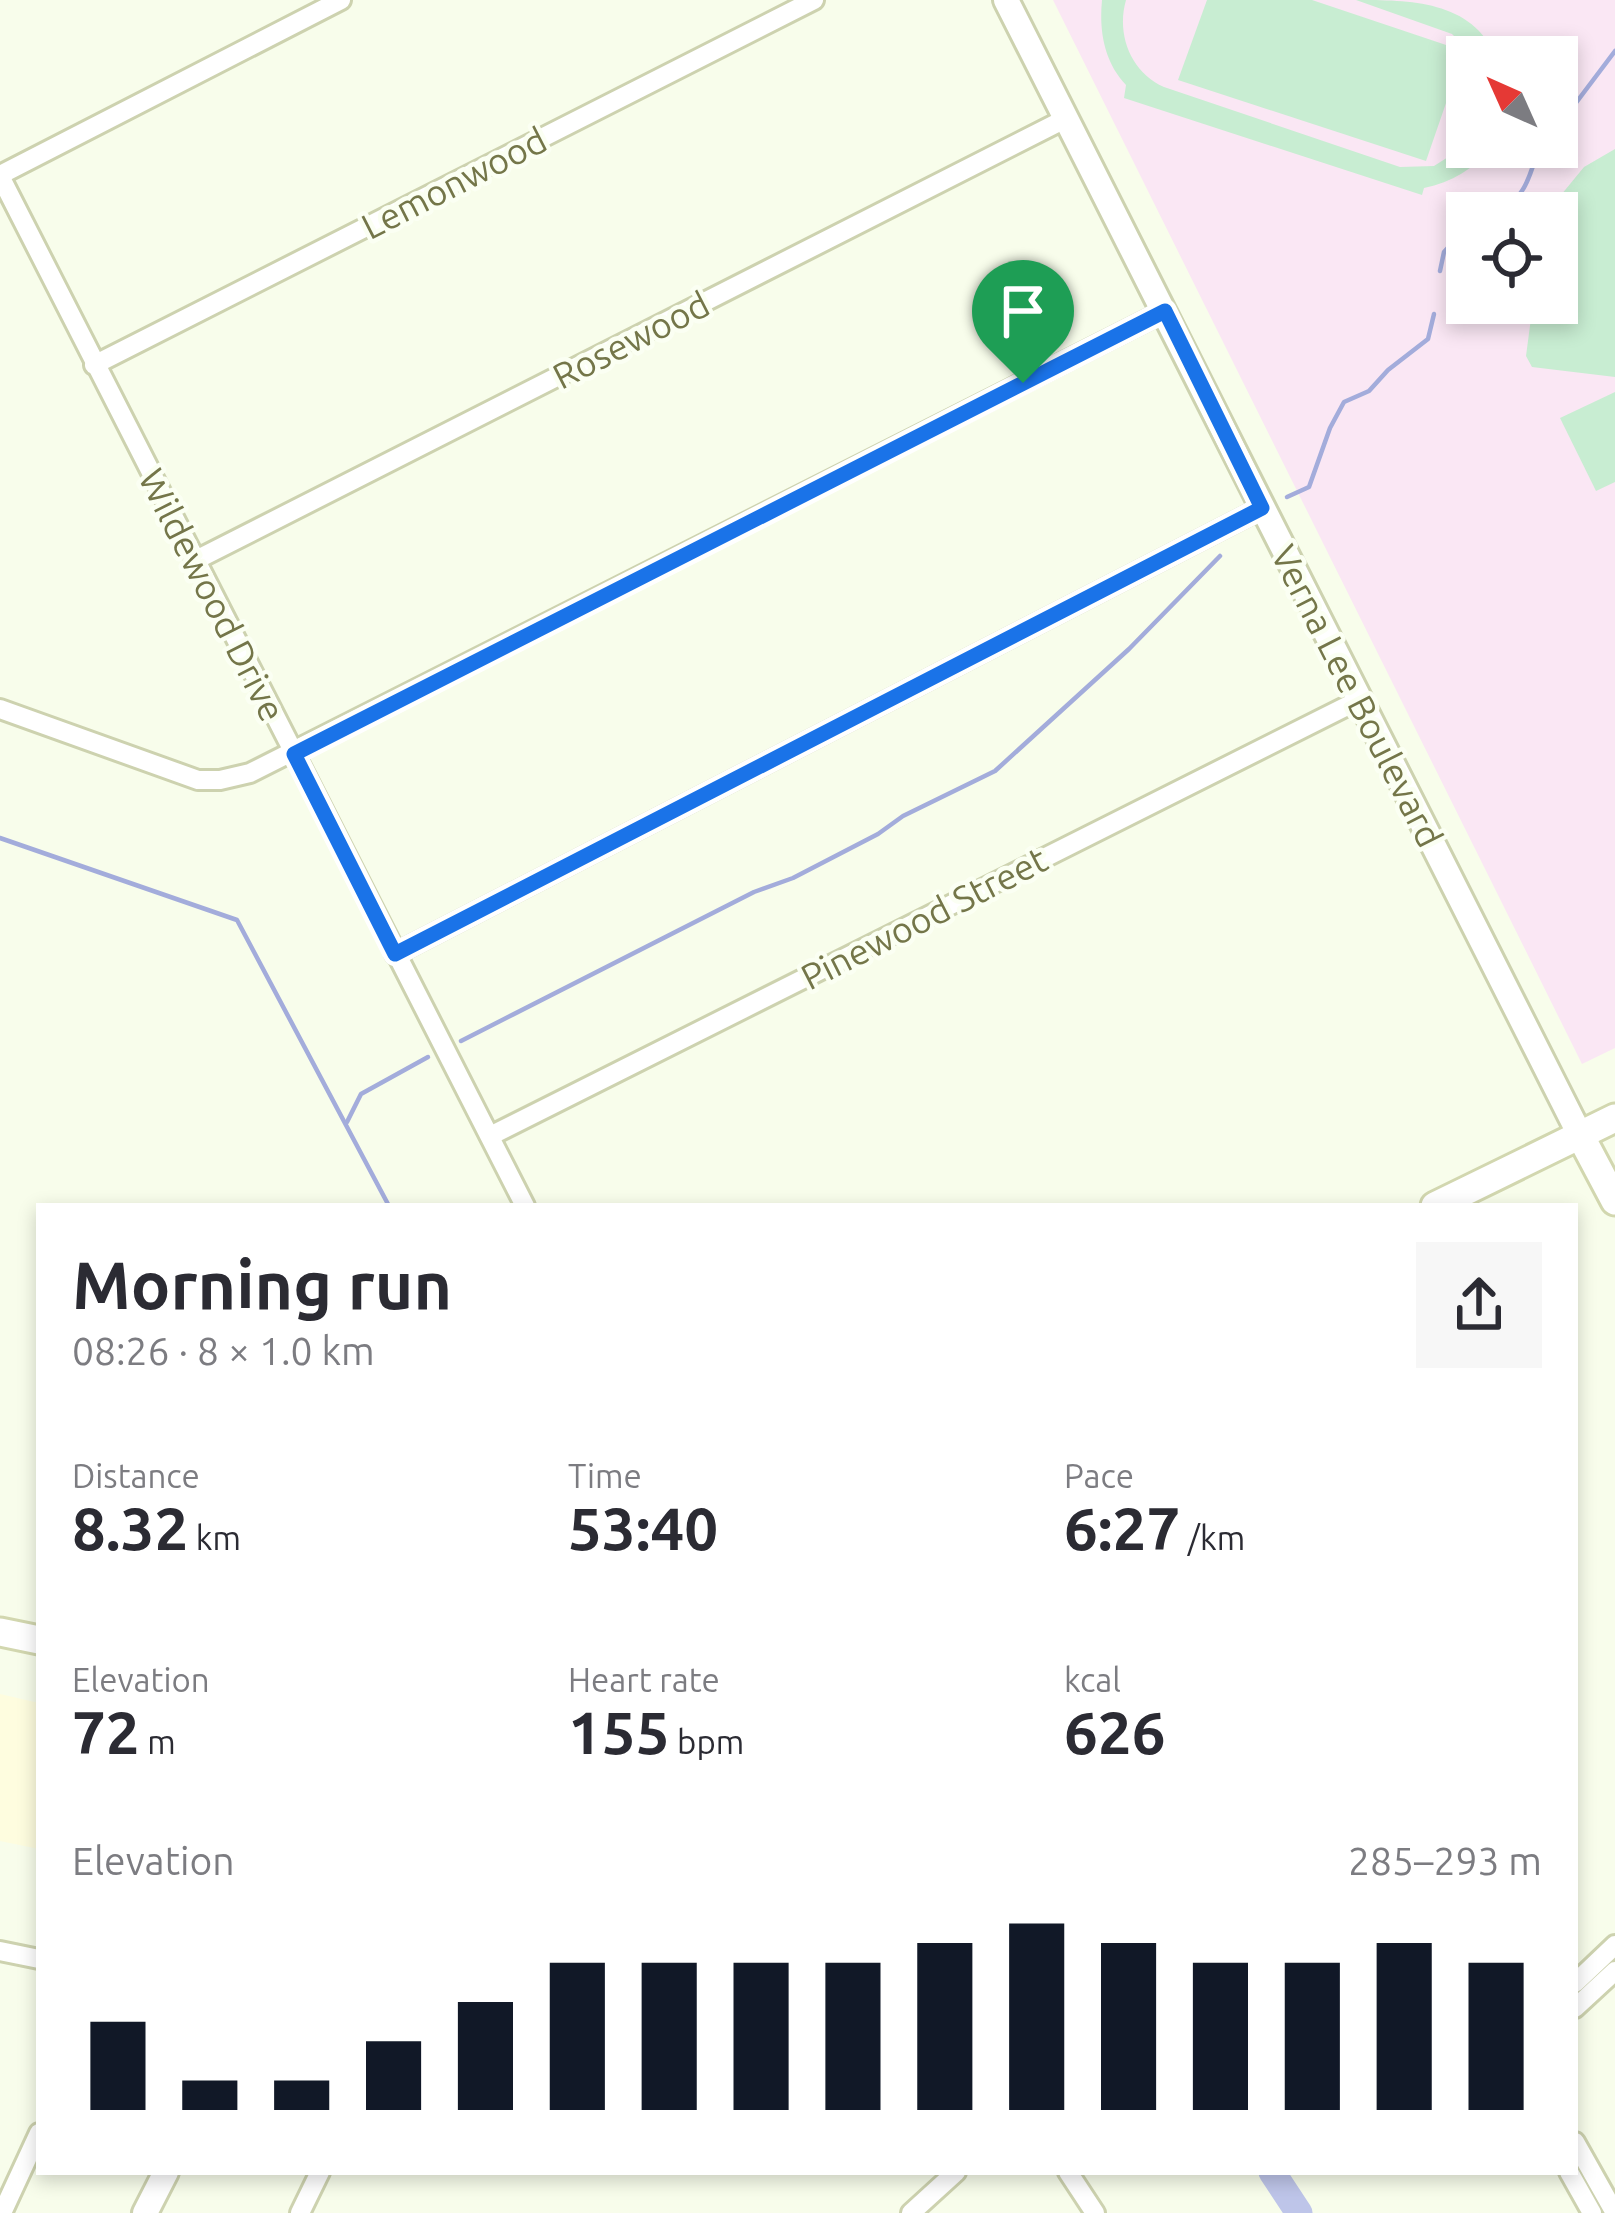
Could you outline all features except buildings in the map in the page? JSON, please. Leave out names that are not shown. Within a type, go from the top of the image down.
[{"type":"main road","points":[[1441,1203],[1615,1118]]},
{"type":"main road","points":[[1580,1135],[1615,1201]]},
{"type":"main road","points":[[0,1632],[36,1639]]},
{"type":"street","points":[[0,175],[341,0]]},
{"type":"street","name":"Lemonwood","points":[[94,365],[814,0]]},
{"type":"street","name":"Verna Lee Boulevard","points":[[1006,0],[1580,1135]]},
{"type":"street","name":"Rosewood","points":[[194,561],[1067,118]]},
{"type":"street","name":"Wildewood Drive","points":[[0,175],[524,1203]]},
{"type":"street","points":[[0,710],[198,780],[235,778],[294,754],[1165,311]]},
{"type":"street","points":[[395,954],[1262,508]]},
{"type":"street","name":"Pinewood Street","points":[[490,1136],[1359,700]]},
{"type":"street","points":[[1578,1980],[1615,1945]]},
{"type":"street","points":[[0,1951],[36,1958]]},
{"type":"street","points":[[1578,2005],[1615,1971]]},
{"type":"street","points":[[2,2213],[36,2140]]},
{"type":"street","points":[[1578,2147],[1615,2213]]},
{"type":"street","points":[[0,2169],[21,2174]]},
{"type":"street","points":[[145,2213],[164,2175]]},
{"type":"street","points":[[300,2213],[319,2175]]},
{"type":"street","points":[[911,2213],[953,2175]]},
{"type":"street","points":[[1070,2175],[1096,2213]]},
{"type":"street","points":[[1571,2175],[1592,2213]]},
{"type":"shaded area","points":[[1053,0],[1615,0],[1615,1048],[1582,1064]]},
{"type":"shaded area","points":[[1102,0],[1126,0],[1123,26],[1129,51],[1143,72],[1164,87],[1400,167],[1434,166],[1446,158],[1446,168],[1470,168],[1424,188],[1422,195],[1124,98],[1126,85],[1113,66],[1101,23]]},
{"type":"shaded area","points":[[1207,0],[1312,0],[1446,45],[1446,103],[1426,161],[1178,80]]},
{"type":"shaded area","points":[[1356,0],[1437,7],[1471,24],[1483,36],[1452,34]]},
{"type":"shaded area","points":[[1615,149],[1615,377],[1532,367],[1526,356],[1530,324],[1578,324],[1578,192],[1563,192],[1584,167]]},
{"type":"shaded area","points":[[1615,392],[1615,482],[1596,491],[1560,418]]},
{"type":"shaded area","points":[[0,1694],[36,1702],[36,1848],[0,1841]]},
{"type":"waterway","points":[[1578,100],[1615,51]]},
{"type":"waterway","points":[[1520,192],[1533,168]]},
{"type":"waterway","points":[[1440,271],[1446,250]]},
{"type":"waterway","points":[[1287,497],[1309,487],[1344,402],[1369,391],[1428,339],[1434,314]]},
{"type":"waterway","points":[[461,1041],[754,892],[793,878],[995,771],[1129,649],[1220,556]]},
{"type":"waterway","points":[[0,838],[237,920],[387,1203]]},
{"type":"waterway","points":[[347,1122],[361,1094],[428,1057]]},
{"type":"waterway","points":[[1274,2175],[1299,2213]]},
{"type":"route","points":[[1165,311],[1262,508],[395,954],[294,754],[1023,383],[1165,311]]}]
